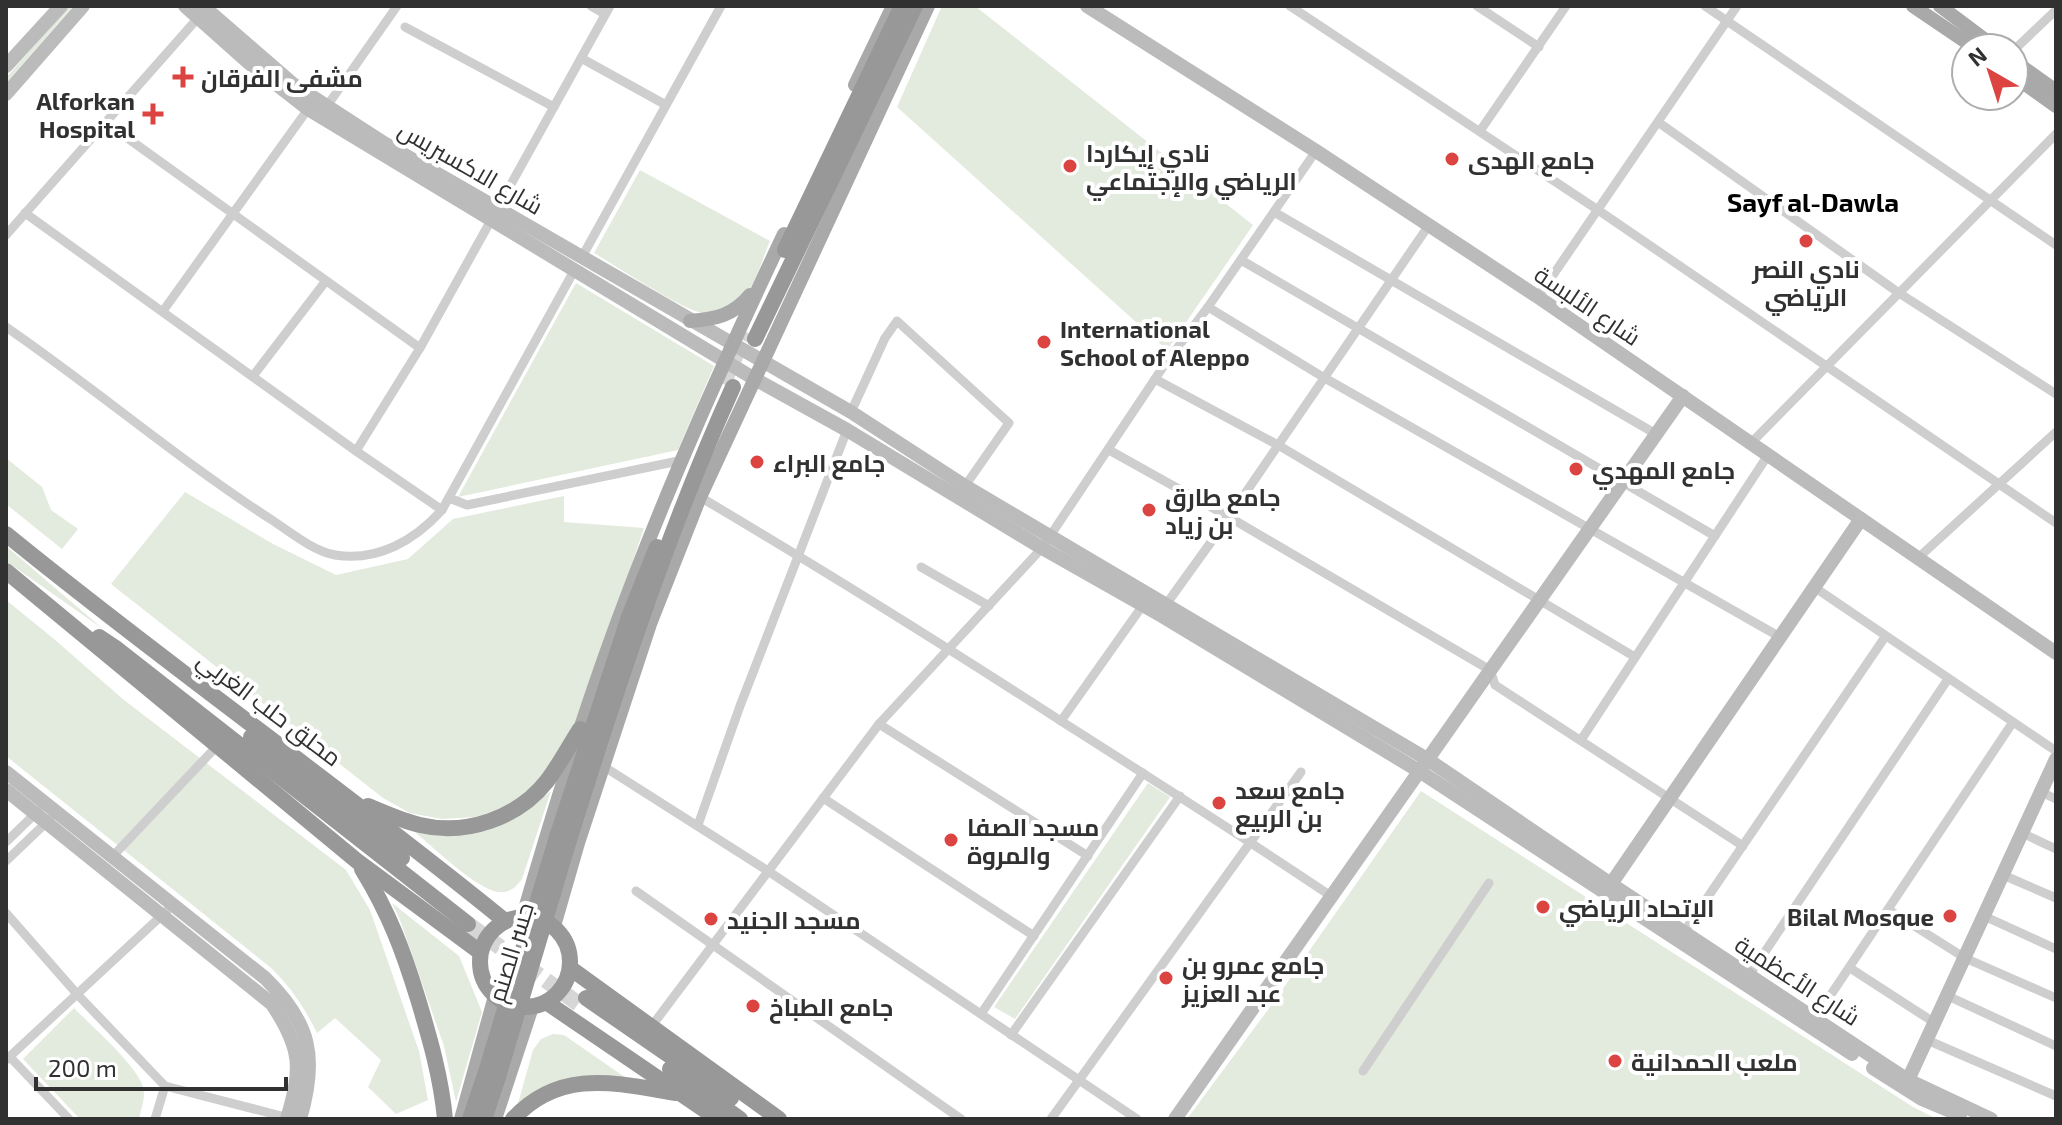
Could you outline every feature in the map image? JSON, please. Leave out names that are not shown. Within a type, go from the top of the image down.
[{"type":"highway","points":[[902,6],[751,335],[915,6]]},
{"type":"highway","name":"جسر الصنم","points":[[492,1074],[563,838],[635,619],[728,386]]},
{"type":"highway","name":"محلق حلب الغربي","points":[[6,534],[505,921]]},
{"type":"highway","points":[[6,571],[357,861],[480,952]]},
{"type":"highway","points":[[53,609],[117,649],[472,920],[128,638],[72,588]]},
{"type":"highway","points":[[354,801],[417,825],[460,828],[489,821],[515,809],[537,791],[580,729]]},
{"type":"highway","points":[[357,861],[386,908],[409,966],[442,1084],[445,1119]]},
{"type":"highway","points":[[523,916],[536,917],[554,926],[566,942],[570,968],[560,991],[539,1005],[519,1007],[495,996],[482,976],[480,952],[489,933],[505,921],[523,916]]},
{"type":"highway","points":[[570,968],[779,1119]]},
{"type":"highway","points":[[740,1119],[583,1002],[762,1119]]},
{"type":"highway","points":[[539,1005],[718,1119]]},
{"type":"highway","points":[[470,1119],[492,1074]]},
{"type":"highway","points":[[484,1119],[492,1074]]},
{"type":"highway","points":[[513,1119],[541,1097],[583,1082],[613,1082],[680,1094]]},
{"type":"main road","points":[[554,926],[603,766],[635,619],[683,460],[731,345],[893,6]]},
{"type":"main road","points":[[523,916],[580,729],[700,497],[928,6]]},
{"type":"main road","points":[[1913,6],[1951,32]]},
{"type":"main road","points":[[1940,6],[1975,32]]},
{"type":"main road","points":[[2030,72],[2056,91]]},
{"type":"main road","points":[[2030,87],[2056,106]]},
{"type":"main road","points":[[690,321],[711,319],[732,312],[744,303],[763,279]]},
{"type":"main road","points":[[461,1119],[495,996]]},
{"type":"main road","points":[[495,1119],[539,1005]]},
{"type":"street","points":[[6,66],[61,6]]},
{"type":"street","points":[[6,94],[83,6]]},
{"type":"street","points":[[185,6],[203,10],[308,109],[578,263],[753,378],[1165,606],[1423,765],[1897,1085],[1968,1119]]},
{"type":"street","points":[[327,106],[397,6]]},
{"type":"street","points":[[356,451],[420,348],[607,10],[591,6]]},
{"type":"street","points":[[6,327],[245,503],[306,542],[334,555],[366,555],[397,547],[425,529],[442,510],[721,6]]},
{"type":"street","name":"شارع الألبسة","points":[[1087,6],[1538,297],[2056,653]]},
{"type":"street","points":[[1290,6],[1598,210],[2056,523]]},
{"type":"street","points":[[1477,6],[1539,47]]},
{"type":"street","points":[[1480,131],[1566,6]]},
{"type":"street","points":[[1705,6],[2056,245]]},
{"type":"street","points":[[1538,297],[1737,6]]},
{"type":"street","points":[[6,235],[203,10]]},
{"type":"street","name":"شارع الاكسبريس","points":[[203,10],[261,58],[327,106],[495,213]]},
{"type":"street","points":[[2030,35],[2056,10]]},
{"type":"street","points":[[405,27],[554,107]]},
{"type":"street","points":[[581,58],[666,105]]},
{"type":"street","points":[[163,311],[308,109]]},
{"type":"street","points":[[105,122],[420,348]]},
{"type":"street","points":[[1658,122],[1899,293],[2056,394]]},
{"type":"street","points":[[1751,443],[2056,134]]},
{"type":"street","points":[[651,1027],[879,724],[1046,542],[1155,379],[1316,151]]},
{"type":"street","points":[[1274,212],[1656,434]]},
{"type":"street","points":[[25,213],[442,510]]},
{"type":"street","points":[[1165,606],[1429,225]]},
{"type":"street","points":[[1241,260],[1715,536]]},
{"type":"street","points":[[578,263],[690,321],[851,412],[1143,605],[1423,765]]},
{"type":"street","points":[[253,376],[325,282]]},
{"type":"street","points":[[1208,307],[1323,377],[1780,637]]},
{"type":"street","points":[[851,412],[885,338],[897,321],[1009,423],[965,486]]},
{"type":"street","points":[[1155,379],[1278,445],[1635,657]]},
{"type":"street","points":[[1175,1119],[1683,396]]},
{"type":"street","points":[[698,825],[740,706],[847,430]]},
{"type":"street","points":[[1918,558],[2056,432]]},
{"type":"street","points":[[1109,450],[1490,670],[1495,685],[1743,846]]},
{"type":"street","points":[[1581,740],[1768,455]]},
{"type":"street","points":[[449,498],[467,505],[683,460]]},
{"type":"street","points":[[700,497],[949,649],[1331,896]]},
{"type":"street","points":[[1611,884],[1861,519]]},
{"type":"street","points":[[921,567],[989,606]]},
{"type":"street","points":[[1814,587],[2056,751]]},
{"type":"street","points":[[1061,721],[1143,605]]},
{"type":"street","points":[[1684,932],[1885,637]]},
{"type":"street","points":[[1750,974],[1948,679]]},
{"type":"street","points":[[1816,1017],[2013,722]]},
{"type":"street","points":[[879,724],[1088,856]]},
{"type":"street","points":[[112,857],[217,746]]},
{"type":"street","points":[[1908,1080],[2056,759]]},
{"type":"street","name":"شارع الأعظمية","points":[[1423,765],[1750,974],[1908,1080],[1991,1119]]},
{"type":"street","points":[[603,766],[768,871],[1137,1119]]},
{"type":"street","points":[[6,772],[46,813],[167,910],[265,978],[281,994],[298,1018],[309,1046],[310,1086],[292,1119],[165,1086],[77,994],[6,913]]},
{"type":"street","points":[[1051,1119],[1301,772]]},
{"type":"street","points":[[981,1014],[1143,773]]},
{"type":"street","points":[[6,790],[112,857],[167,910]]},
{"type":"street","points":[[2041,792],[2056,799]]},
{"type":"street","points":[[1011,1035],[1180,796]]},
{"type":"street","points":[[823,798],[1034,936]]},
{"type":"street","points":[[6,842],[46,813]]},
{"type":"street","points":[[6,861],[46,813]]},
{"type":"street","points":[[2022,833],[2056,849]]},
{"type":"street","points":[[2003,875],[2056,898]]},
{"type":"street","points":[[1363,1071],[1489,883]]},
{"type":"street","points":[[636,891],[961,1119]]},
{"type":"street","points":[[69,1119],[8,1058],[167,910]]},
{"type":"street","points":[[1889,910],[1965,958],[2056,998]]},
{"type":"street","points":[[1984,916],[2056,949]]},
{"type":"street","points":[[1850,968],[1935,1023]]},
{"type":"street","points":[[1948,996],[2056,1046]]},
{"type":"street","points":[[1927,1040],[2056,1096]]},
{"type":"street","points":[[155,1119],[165,1086]]},
{"type":"shaded area","points":[[69,6],[73,6],[6,83],[6,78]]},
{"type":"shaded area","name":"نادي إيكاردا الرياضي والإجتماعي","points":[[942,6],[975,6],[1253,225],[1167,350],[897,107]]},
{"type":"shaded area","points":[[640,170],[770,241],[754,282],[739,302],[712,312],[694,311],[594,253]]},
{"type":"shaded area","points":[[576,283],[714,366],[678,450],[458,497]]},
{"type":"shaded area","points":[[6,458],[42,487],[51,510],[78,529],[62,549],[6,504]]},
{"type":"shaded area","points":[[185,492],[273,544],[336,575],[408,559],[453,519],[564,496],[564,522],[644,528],[580,717],[533,789],[504,808],[475,817],[442,819],[410,813],[383,798],[111,584]]},
{"type":"shaded area","points":[[6,546],[103,629],[6,561]]},
{"type":"shaded area","points":[[6,600],[124,700],[346,870],[370,910],[419,1051],[428,1100],[396,1114],[368,1087],[381,1060],[335,1018],[317,1033],[296,998],[270,967],[6,756]]},
{"type":"shaded area","points":[[1148,783],[1170,797],[1015,1019],[994,1007]]},
{"type":"shaded area","points":[[551,791],[522,879],[508,891],[493,891],[482,885],[415,832],[456,833],[488,828],[518,815]]},
{"type":"shaded area","points":[[1421,791],[1913,1107],[1937,1119],[1187,1119],[1270,1007]]},
{"type":"shaded area","points":[[392,903],[459,956],[482,1012],[456,1102],[444,1046]]},
{"type":"shaded area","points":[[74,1008],[123,1057],[139,1078],[144,1095],[139,1119],[80,1119],[23,1059]]},
{"type":"shaded area","points":[[553,1034],[564,1035],[626,1078],[602,1076],[514,1118],[533,1050],[541,1039]]},
{"type":"tunnel","points":[[723,384],[746,332]]},
{"type":"tunnel","points":[[468,924],[580,1005]]},
{"type":"place","name":"مشفى الفرقان","points":[[183,77]]},
{"type":"place","name":"Alforkan Hospital","points":[[153,114]]},
{"type":"place","name":"جامع الهدى","points":[[1452,159]]},
{"type":"place","name":"نادي إيكاردا الرياضي والإجتماعي","points":[[1070,166]]},
{"type":"place","name":"نادي النصر الرياضي","points":[[1806,241]]},
{"type":"place","name":"International School of Aleppo","points":[[1044,342]]},
{"type":"place","name":"جامع البراء","points":[[757,462]]},
{"type":"place","name":"جامع المهدي","points":[[1576,469]]},
{"type":"place","name":"جامع طارق بن زياد","points":[[1149,510]]},
{"type":"place","name":"جامع سعد بن الربيع","points":[[1219,803]]},
{"type":"place","name":"مسجد الصفا والمروة","points":[[951,840]]},
{"type":"place","name":"الإتحاد الرياضي","points":[[1543,907]]},
{"type":"place","name":"Bilal Mosque","points":[[1950,916]]},
{"type":"place","name":"مسجد الجنيد","points":[[711,919]]},
{"type":"place","name":"جامع عمرو بن عبد العزيز","points":[[1166,978]]},
{"type":"place","name":"جامع الطباخ","points":[[753,1006]]},
{"type":"place","name":"ملعب الحمدانية","points":[[1615,1061]]},
{"type":"district","name":"Sayf al-Dawla","points":[[1813,201]]}]
